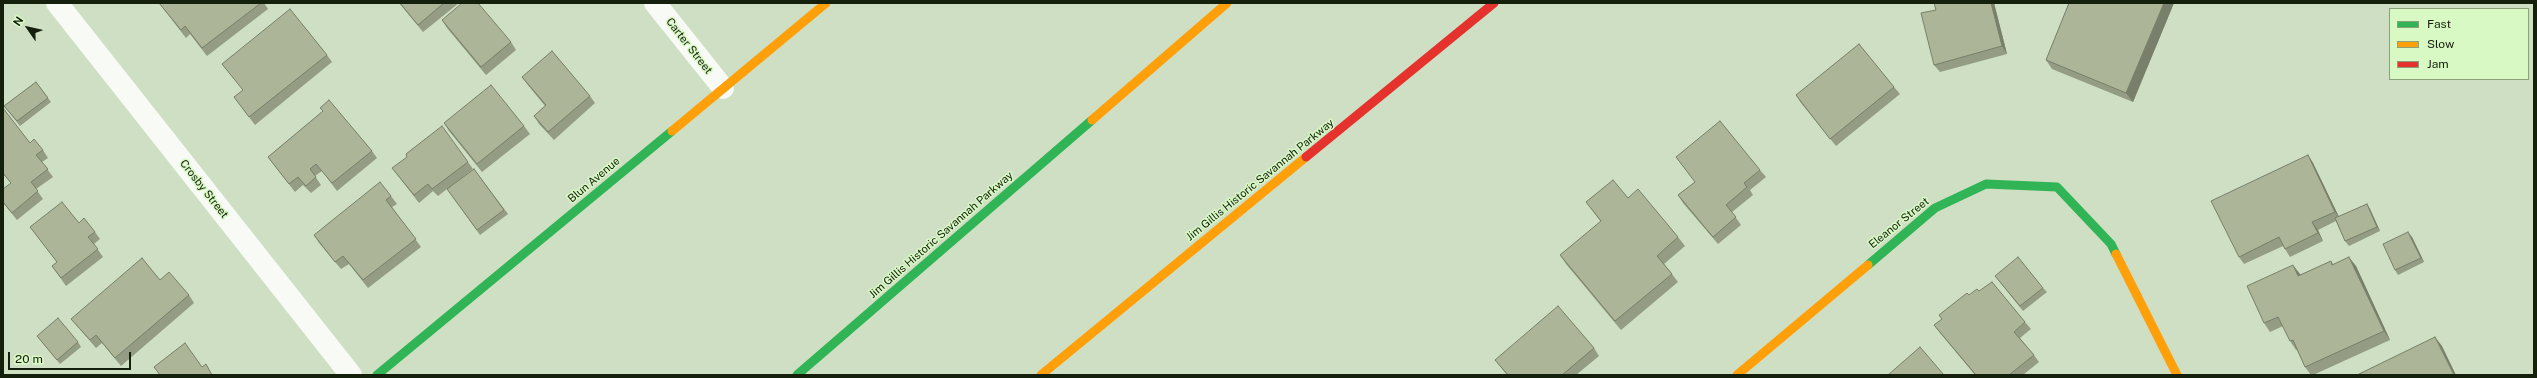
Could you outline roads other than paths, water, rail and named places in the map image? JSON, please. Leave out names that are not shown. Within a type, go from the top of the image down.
[{"type":"main road","name":"Blun Avenue","points":[[378,375],[826,3]]},
{"type":"main road","name":"Jim Gillis Historic Savannah Parkway","points":[[798,375],[1227,3]]},
{"type":"main road","name":"Jim Gillis Historic Savannah Parkway","points":[[1041,375],[1494,3]]},
{"type":"main road","name":"Eleanor Street","points":[[1737,375],[1935,208],[1986,184],[2058,187],[2111,244],[2177,375]]},
{"type":"street","name":"Crosby Street","points":[[57,3],[351,375]]},
{"type":"street","name":"Carter Street","points":[[655,3],[723,88]]}]
